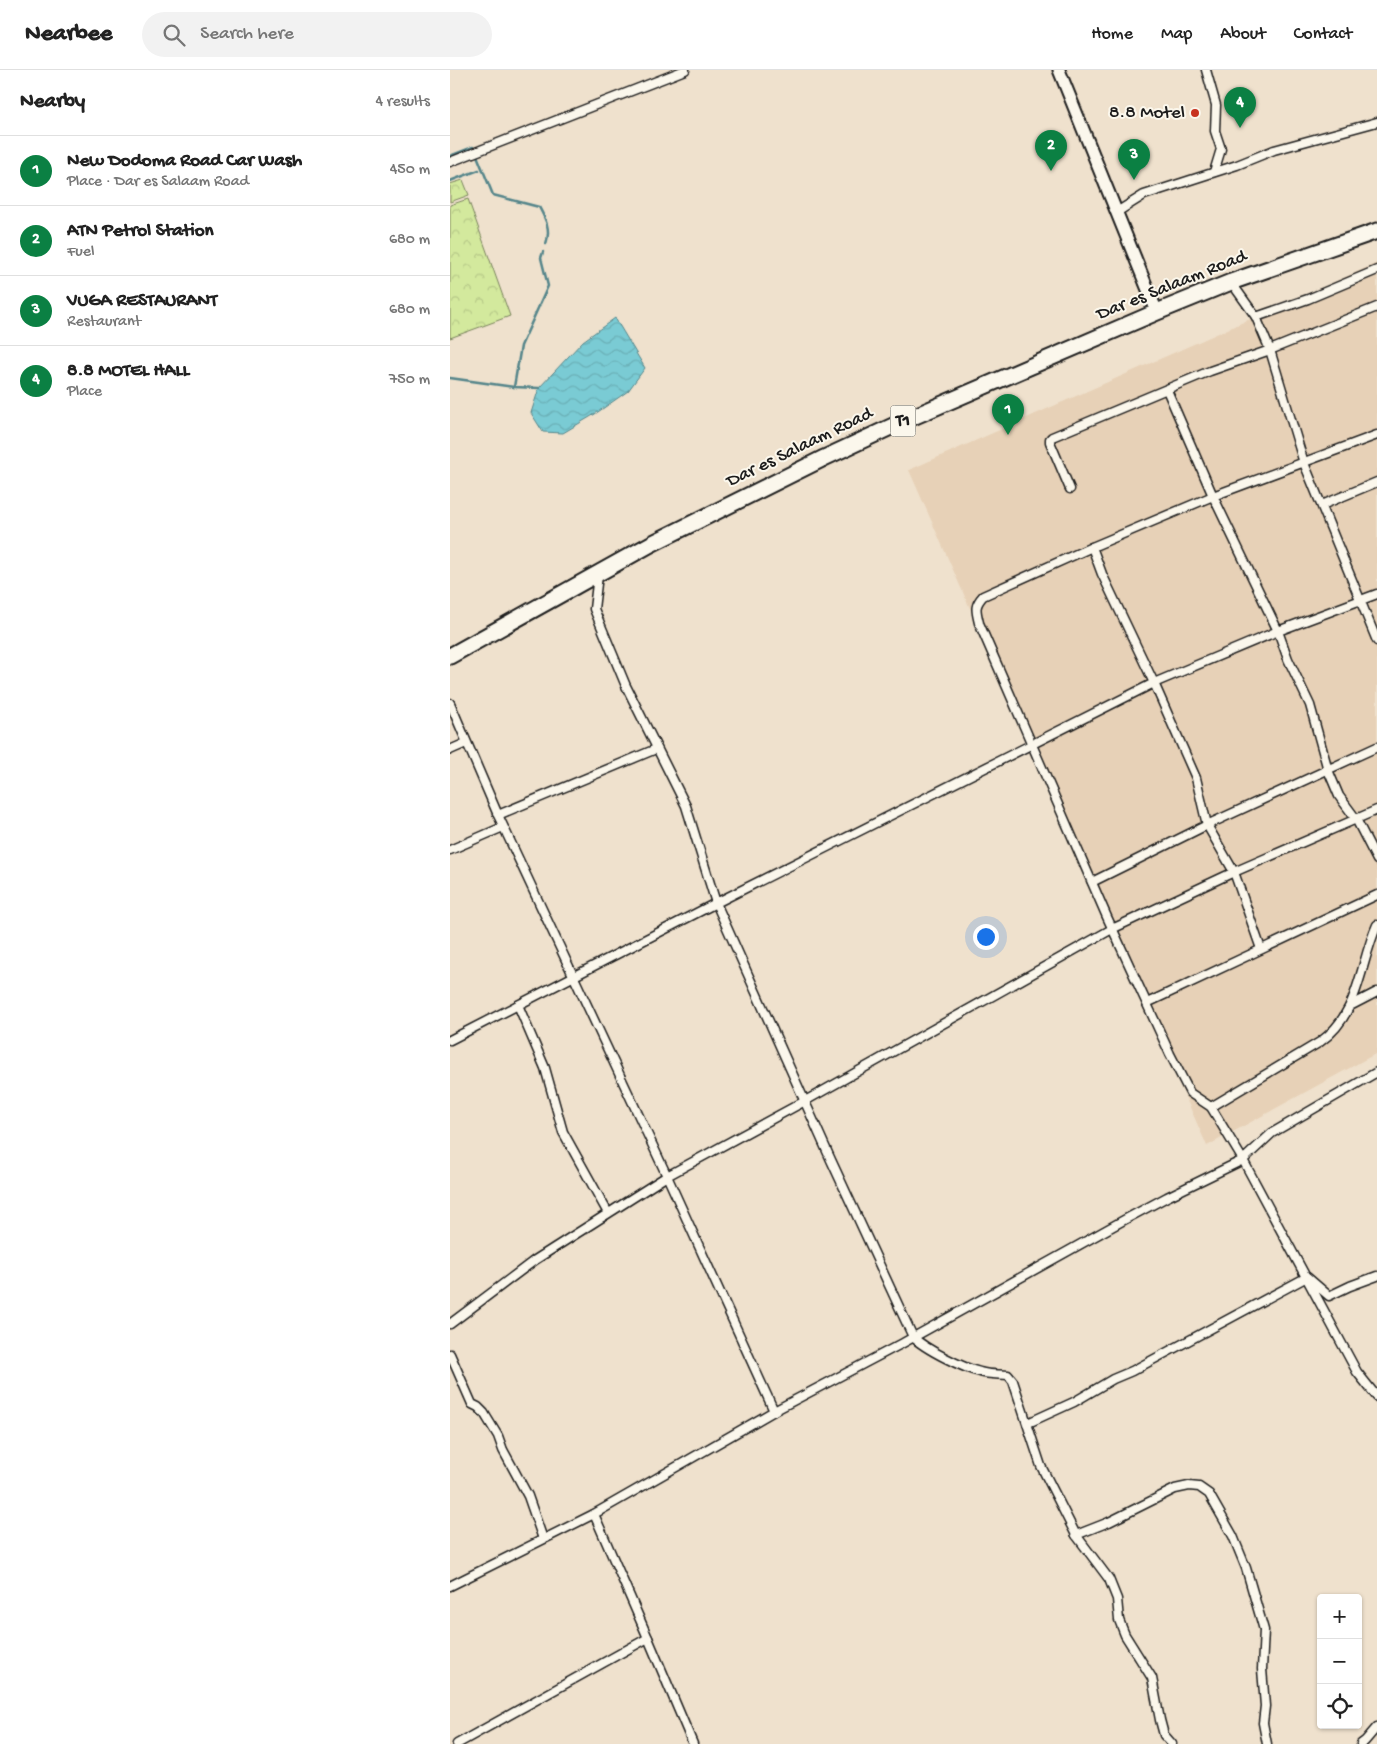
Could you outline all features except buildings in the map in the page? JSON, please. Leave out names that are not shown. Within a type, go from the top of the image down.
[{"type":"highway","name":"Dar es Salaam Road","points":[[450,656],[651,544],[824,458],[1031,365],[1157,312],[1231,282],[1377,231]]},
{"type":"street","points":[[450,162],[684,70]]},
{"type":"street","points":[[1059,70],[1157,312]]},
{"type":"street","points":[[1206,70],[1216,105],[1215,131],[1221,149],[1214,172]]},
{"type":"street","points":[[1116,212],[1144,195],[1238,165],[1274,150],[1377,122]]},
{"type":"street","points":[[1256,317],[1308,299],[1377,270]]},
{"type":"street","points":[[1231,282],[1256,317],[1270,350],[1304,463],[1377,641]]},
{"type":"street","points":[[1070,489],[1050,438],[1210,371],[1270,350],[1377,307]]},
{"type":"street","points":[[1167,390],[1212,496],[1278,631],[1288,659],[1310,705],[1328,770],[1338,796],[1356,819],[1377,860]]},
{"type":"street","points":[[1377,434],[1212,496],[1092,547],[983,596],[978,602],[976,610],[979,623],[1112,929],[1170,1054],[1190,1093],[1211,1107],[1243,1160],[1357,1372],[1377,1397]]},
{"type":"street","points":[[1322,505],[1377,482]]},
{"type":"street","points":[[1092,547],[1102,574],[1154,683],[1196,778],[1207,825],[1234,872],[1261,949]]},
{"type":"street","points":[[598,573],[594,609],[612,648],[626,686],[686,806],[716,903],[913,1337],[926,1348],[976,1371],[1010,1376],[1015,1385],[1034,1448],[1042,1466],[1076,1535],[1099,1564],[1112,1585],[1117,1598],[1122,1627],[1129,1643],[1152,1678],[1164,1736],[1172,1744]]},
{"type":"street","points":[[450,1040],[716,903],[1154,683],[1278,631],[1377,594]]},
{"type":"street","points":[[450,703],[503,827],[667,1176],[774,1411]]},
{"type":"street","points":[[450,750],[466,743]]},
{"type":"street","points":[[1092,882],[1207,825],[1377,746]]},
{"type":"street","points":[[498,814],[656,748]]},
{"type":"street","points":[[450,1324],[527,1266],[667,1176],[1112,929],[1234,872],[1377,810]]},
{"type":"street","points":[[450,850],[503,827]]},
{"type":"street","points":[[1147,1003],[1377,895]]},
{"type":"street","points":[[1211,1107],[1326,1038],[1350,1006],[1358,987],[1377,925]]},
{"type":"street","points":[[1350,1006],[1377,992]]},
{"type":"street","points":[[518,1005],[545,1068],[563,1132],[608,1213]]},
{"type":"street","points":[[450,1586],[594,1514],[774,1411],[913,1337],[1150,1206],[1243,1160],[1272,1134],[1377,1072]]},
{"type":"street","points":[[1307,1277],[1329,1296],[1377,1276]]},
{"type":"street","points":[[1028,1424],[1074,1402],[1113,1379],[1132,1371],[1307,1277]]},
{"type":"street","points":[[450,1354],[472,1404],[484,1413],[520,1480],[543,1539]]},
{"type":"street","points":[[1076,1535],[1109,1522],[1175,1489],[1188,1486],[1199,1487],[1210,1494],[1233,1536],[1246,1568],[1264,1630],[1262,1669],[1265,1706],[1262,1723],[1267,1744]]},
{"type":"street","points":[[594,1514],[693,1744]]},
{"type":"street","points":[[457,1744],[648,1638]]},
{"type":"street","points":[[1361,1744],[1377,1727]]},
{"type":"shaded area","points":[[1377,263],[1377,1053],[1207,1146],[909,470]]},
{"type":"green space","points":[[463,180],[469,195],[450,202],[450,184]]},
{"type":"green space","points":[[468,199],[510,316],[450,338],[450,205]]},
{"type":"water","points":[[615,318],[645,368],[628,391],[595,414],[563,433],[543,432],[531,413],[539,388],[583,341]]},
{"type":"waterway","points":[[450,156],[473,147]]},
{"type":"waterway","points":[[476,153],[493,195],[539,207],[547,225],[546,244]]},
{"type":"waterway","points":[[450,181],[479,170]]},
{"type":"waterway","points":[[539,388],[514,387],[521,346],[548,286],[541,258],[543,252]]},
{"type":"waterway","points":[[450,378],[514,387]]},
{"type":"place","name":"8.8 Motel","points":[[1195,113]]},
{"type":"place","name":"8.8 MOTEL HALL","points":[[1240,128]]},
{"type":"place","name":"ATN Petrol Station","points":[[1051,171]]},
{"type":"place","name":"VUGA RESTAURANT","points":[[1134,180]]},
{"type":"place","name":"New Dodoma Road Car Wash","points":[[1008,435]]}]
